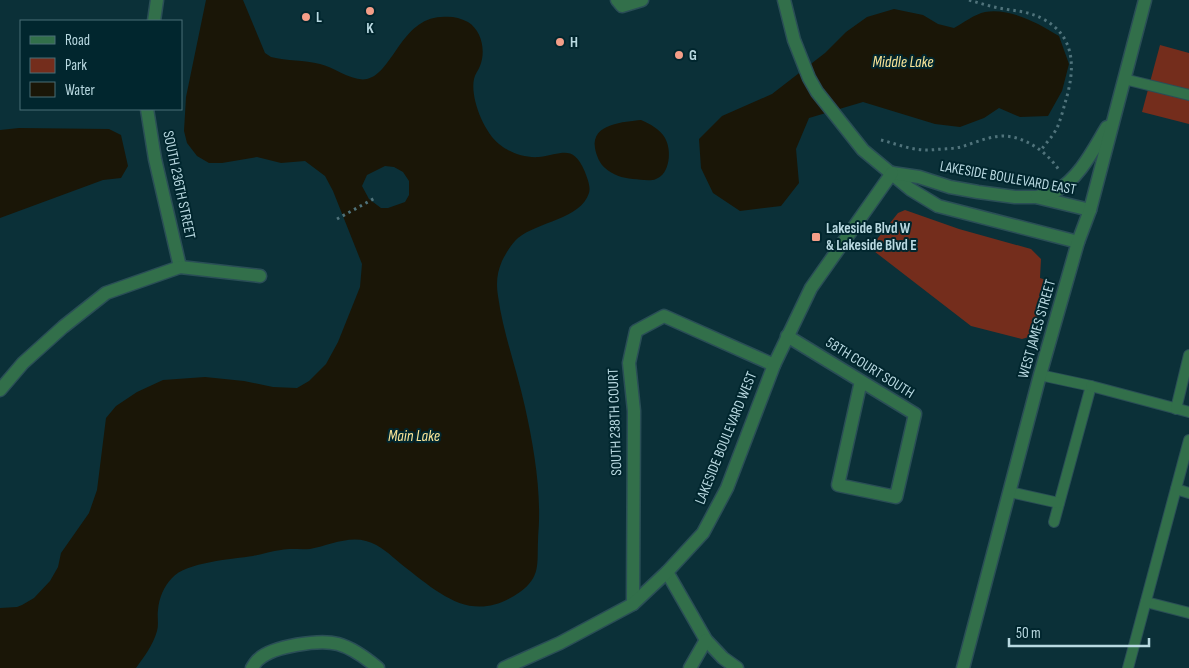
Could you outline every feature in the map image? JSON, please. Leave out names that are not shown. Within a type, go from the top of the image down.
[{"type":"street","points":[[154,20],[157,0]]},
{"type":"street","points":[[619,3],[642,0]]},
{"type":"street","name":"LAKESIDE BOULEVARD EAST","points":[[784,0],[794,40],[817,92],[863,150],[910,189],[938,206],[1078,242]]},
{"type":"street","name":"WEST JAMES STREET","points":[[963,668],[1040,374],[1078,242],[1090,210],[1145,0]]},
{"type":"street","name":"SOUTH 236TH STREET","points":[[147,110],[155,159],[180,267]]},
{"type":"street","points":[[1036,197],[1057,190],[1073,177],[1084,164],[1114,116]]},
{"type":"street","name":"LAKESIDE BOULEVARD EAST","points":[[892,173],[919,177],[950,187],[1015,197],[1036,197],[1090,210]]},
{"type":"street","name":"LAKESIDE BOULEVARD WEST","points":[[504,668],[560,644],[633,604],[667,572],[703,533],[726,488],[786,336],[811,288],[892,173]]},
{"type":"street","points":[[0,390],[23,363],[63,327],[106,293],[180,267],[260,276]]},
{"type":"street","name":"SOUTH 238TH COURT","points":[[633,604],[634,411],[629,363],[636,330],[664,316],[774,365]]},
{"type":"street","name":"58TH COURT SOUTH","points":[[786,336],[914,414],[896,497],[838,486],[861,382]]},
{"type":"street","points":[[667,572],[706,640],[723,658],[737,668]]},
{"type":"street","points":[[690,668],[706,640]]},
{"type":"street","points":[[252,668],[260,658],[286,646],[313,642],[338,644],[363,656],[378,668]]},
{"type":"lane","points":[[1124,79],[1189,96]]},
{"type":"lane","points":[[1176,409],[1188,362]]},
{"type":"lane","points":[[1040,374],[1189,412]]},
{"type":"lane","points":[[1054,522],[1091,386]]},
{"type":"lane","points":[[1128,668],[1189,440]]},
{"type":"lane","points":[[1176,490],[1189,493]]},
{"type":"lane","points":[[1010,492],[1059,503]]},
{"type":"lane","points":[[1146,602],[1189,613]]},
{"type":"path","points":[[969,0],[1032,14],[1044,19],[1062,35],[1069,48],[1073,64],[1071,84],[1056,129],[1041,150]]},
{"type":"path","points":[[881,140],[915,149],[927,150],[959,147],[1003,136],[1017,139],[1041,150],[1059,170]]},
{"type":"path","points":[[337,219],[375,198]]},
{"type":"green space","points":[[1160,45],[1189,53],[1189,124],[1142,112]]},
{"type":"green space","points":[[905,210],[959,229],[1031,249],[1041,259],[1040,278],[1046,280],[1036,329],[1032,336],[1022,339],[971,326],[870,248],[898,213]]},
{"type":"water","name":"Main Lake","points":[[206,0],[243,0],[265,53],[271,57],[320,64],[361,79],[367,79],[376,75],[416,27],[427,20],[455,17],[465,20],[473,26],[482,42],[482,60],[474,79],[473,87],[479,114],[493,139],[503,147],[528,157],[566,153],[572,154],[581,163],[590,188],[584,202],[568,214],[518,238],[511,245],[504,258],[497,278],[500,310],[525,407],[535,463],[539,520],[535,575],[532,581],[520,592],[503,602],[487,606],[472,606],[457,602],[443,595],[381,548],[366,541],[345,541],[310,549],[285,549],[210,562],[188,568],[179,573],[172,578],[162,592],[159,601],[158,628],[148,651],[136,668],[0,668],[0,608],[22,605],[34,598],[50,581],[58,567],[61,553],[89,513],[97,490],[106,418],[116,406],[137,392],[163,380],[205,377],[244,381],[273,387],[297,388],[309,381],[326,364],[338,342],[360,287],[362,264],[333,191],[325,176],[305,161],[281,163],[257,157],[222,163],[209,163],[197,156],[187,143],[184,131],[186,97]],"holes":[[[385,166],[394,167],[403,172],[409,181],[409,195],[405,202],[388,208],[381,208],[369,199],[362,186],[367,175]]]},
{"type":"water","name":"Middle Lake","points":[[894,9],[923,15],[938,24],[954,28],[981,13],[1005,12],[1042,26],[1059,36],[1069,64],[1062,91],[1048,116],[1020,117],[999,108],[984,118],[960,127],[935,124],[863,102],[809,118],[796,149],[799,183],[781,206],[740,211],[713,193],[701,168],[699,139],[722,116],[772,94],[825,53],[846,32],[867,17]]},
{"type":"water","points":[[641,120],[660,132],[665,138],[669,149],[667,167],[661,176],[653,180],[629,179],[614,174],[601,164],[595,148],[595,140],[598,133],[610,125]]},
{"type":"water","points":[[19,128],[109,129],[121,135],[128,166],[121,178],[103,180],[0,218],[0,130]]},
{"type":"place","name":"K","points":[[370,11]]},
{"type":"place","name":"L","points":[[306,17]]},
{"type":"place","name":"H","points":[[560,42]]},
{"type":"place","name":"G","points":[[679,55]]},
{"type":"place","name":"Lakeside Blvd W & Lakeside Blvd E","points":[[816,237]]}]
